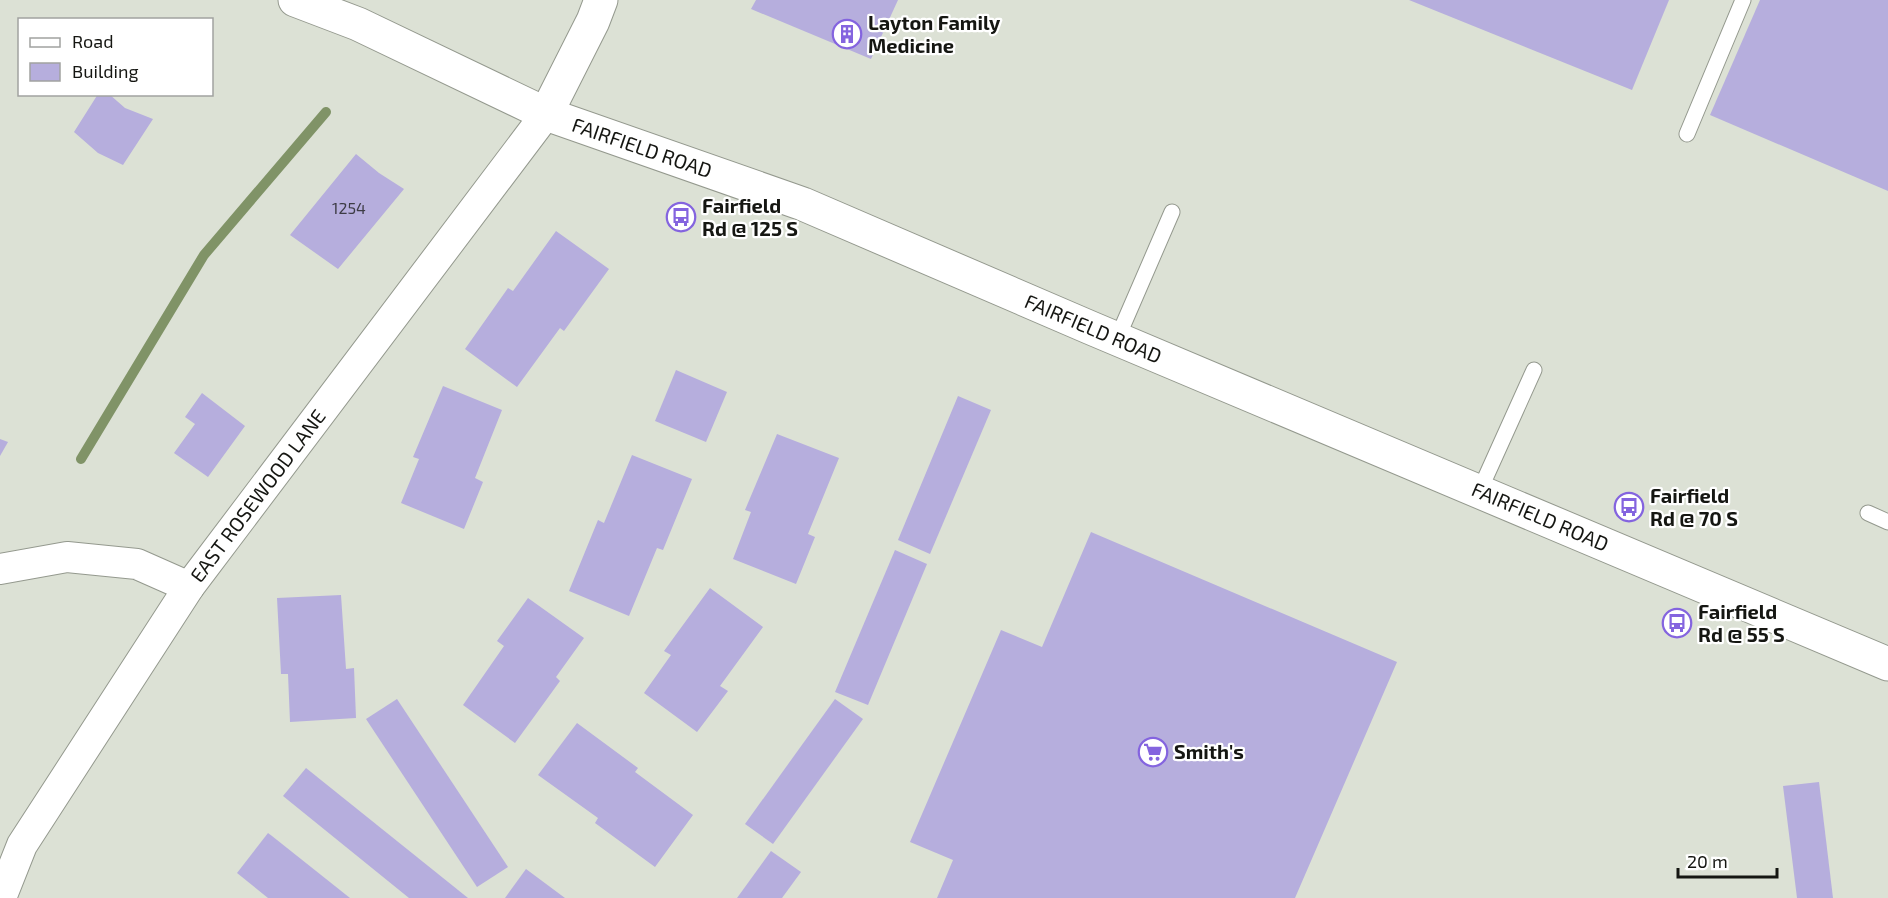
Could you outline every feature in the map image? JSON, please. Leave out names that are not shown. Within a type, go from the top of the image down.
[{"type":"street","name":"FAIRFIELD ROAD","points":[[295,0],[358,24],[546,114],[803,204],[1888,664]]},
{"type":"street","points":[[546,114],[584,40],[601,0]]},
{"type":"street","name":"EAST ROSEWOOD LANE","points":[[1,898],[22,845],[189,587],[546,114]]},
{"type":"street","points":[[0,569],[67,557],[78,558],[137,564],[189,587]]},
{"type":"lane","points":[[1687,134],[1743,0]]},
{"type":"lane","points":[[1117,339],[1172,212]]},
{"type":"lane","points":[[1479,492],[1534,370]]},
{"type":"lane","points":[[1868,513],[1888,522]]},
{"type":"building","name":"Layton Family Medicine","points":[[756,0],[898,0],[871,59],[751,9]]},
{"type":"building","points":[[1409,0],[1669,0],[1632,90]]},
{"type":"building","points":[[1760,0],[1888,0],[1888,191],[1710,115]]},
{"type":"building","points":[[97,96],[111,96],[125,108],[153,119],[123,165],[98,153],[74,132]]},
{"type":"building","points":[[356,154],[379,173],[404,189],[338,269],[290,235]]},
{"type":"building","points":[[556,231],[609,269],[564,331],[560,328],[517,387],[465,349],[508,288],[513,291]]},
{"type":"building","points":[[676,370],[727,392],[706,442],[655,421]]},
{"type":"building","points":[[443,386],[502,410],[475,478],[483,482],[464,529],[401,503],[419,459],[413,457]]},
{"type":"building","points":[[202,393],[245,426],[208,477],[174,453],[195,424],[185,417]]},
{"type":"building","points":[[958,396],[991,410],[930,554],[898,540]]},
{"type":"building","points":[[777,434],[839,458],[808,534],[815,537],[796,584],[733,559],[751,512],[745,510]]},
{"type":"building","points":[[0,439],[8,442],[0,456]]},
{"type":"building","points":[[632,455],[692,479],[663,550],[657,548],[629,616],[569,591],[598,520],[604,523]]},
{"type":"building","name":"Smith's","points":[[1091,532],[1397,662],[1295,898],[937,898],[953,860],[910,842],[1001,630],[1042,647]]},
{"type":"building","points":[[895,550],[927,564],[868,705],[835,692]]},
{"type":"building","points":[[710,588],[763,627],[720,686],[728,691],[697,732],[644,693],[671,655],[664,651]]},
{"type":"building","points":[[341,595],[346,669],[354,668],[356,718],[290,722],[288,674],[281,674],[277,598]]},
{"type":"building","points":[[528,598],[584,638],[556,677],[560,681],[515,743],[463,705],[504,646],[497,641]]},
{"type":"building","points":[[397,699],[508,867],[477,887],[366,719]]},
{"type":"building","points":[[835,699],[863,719],[773,844],[745,824]]},
{"type":"building","points":[[577,723],[638,768],[635,772],[693,815],[655,867],[595,823],[598,818],[538,775]]},
{"type":"building","points":[[306,768],[468,898],[409,898],[283,796]]},
{"type":"building","points":[[1819,782],[1833,898],[1797,898],[1783,786]]},
{"type":"building","points":[[268,833],[350,898],[268,898],[237,873]]},
{"type":"building","points":[[771,851],[801,872],[782,898],[737,898]]},
{"type":"building","points":[[526,869],[565,898],[505,898]]},
{"type":"waterway","points":[[81,459],[204,255],[326,112]]},
{"type":"place","name":"Layton Family Medicine","points":[[847,34]]},
{"type":"place","name":"Fairfield Rd @ 125 S","points":[[681,217]]},
{"type":"place","name":"Fairfield Rd @ 70 S","points":[[1629,507]]},
{"type":"place","name":"Fairfield Rd @ 55 S","points":[[1677,623]]},
{"type":"place","name":"Smith's","points":[[1153,752]]}]
